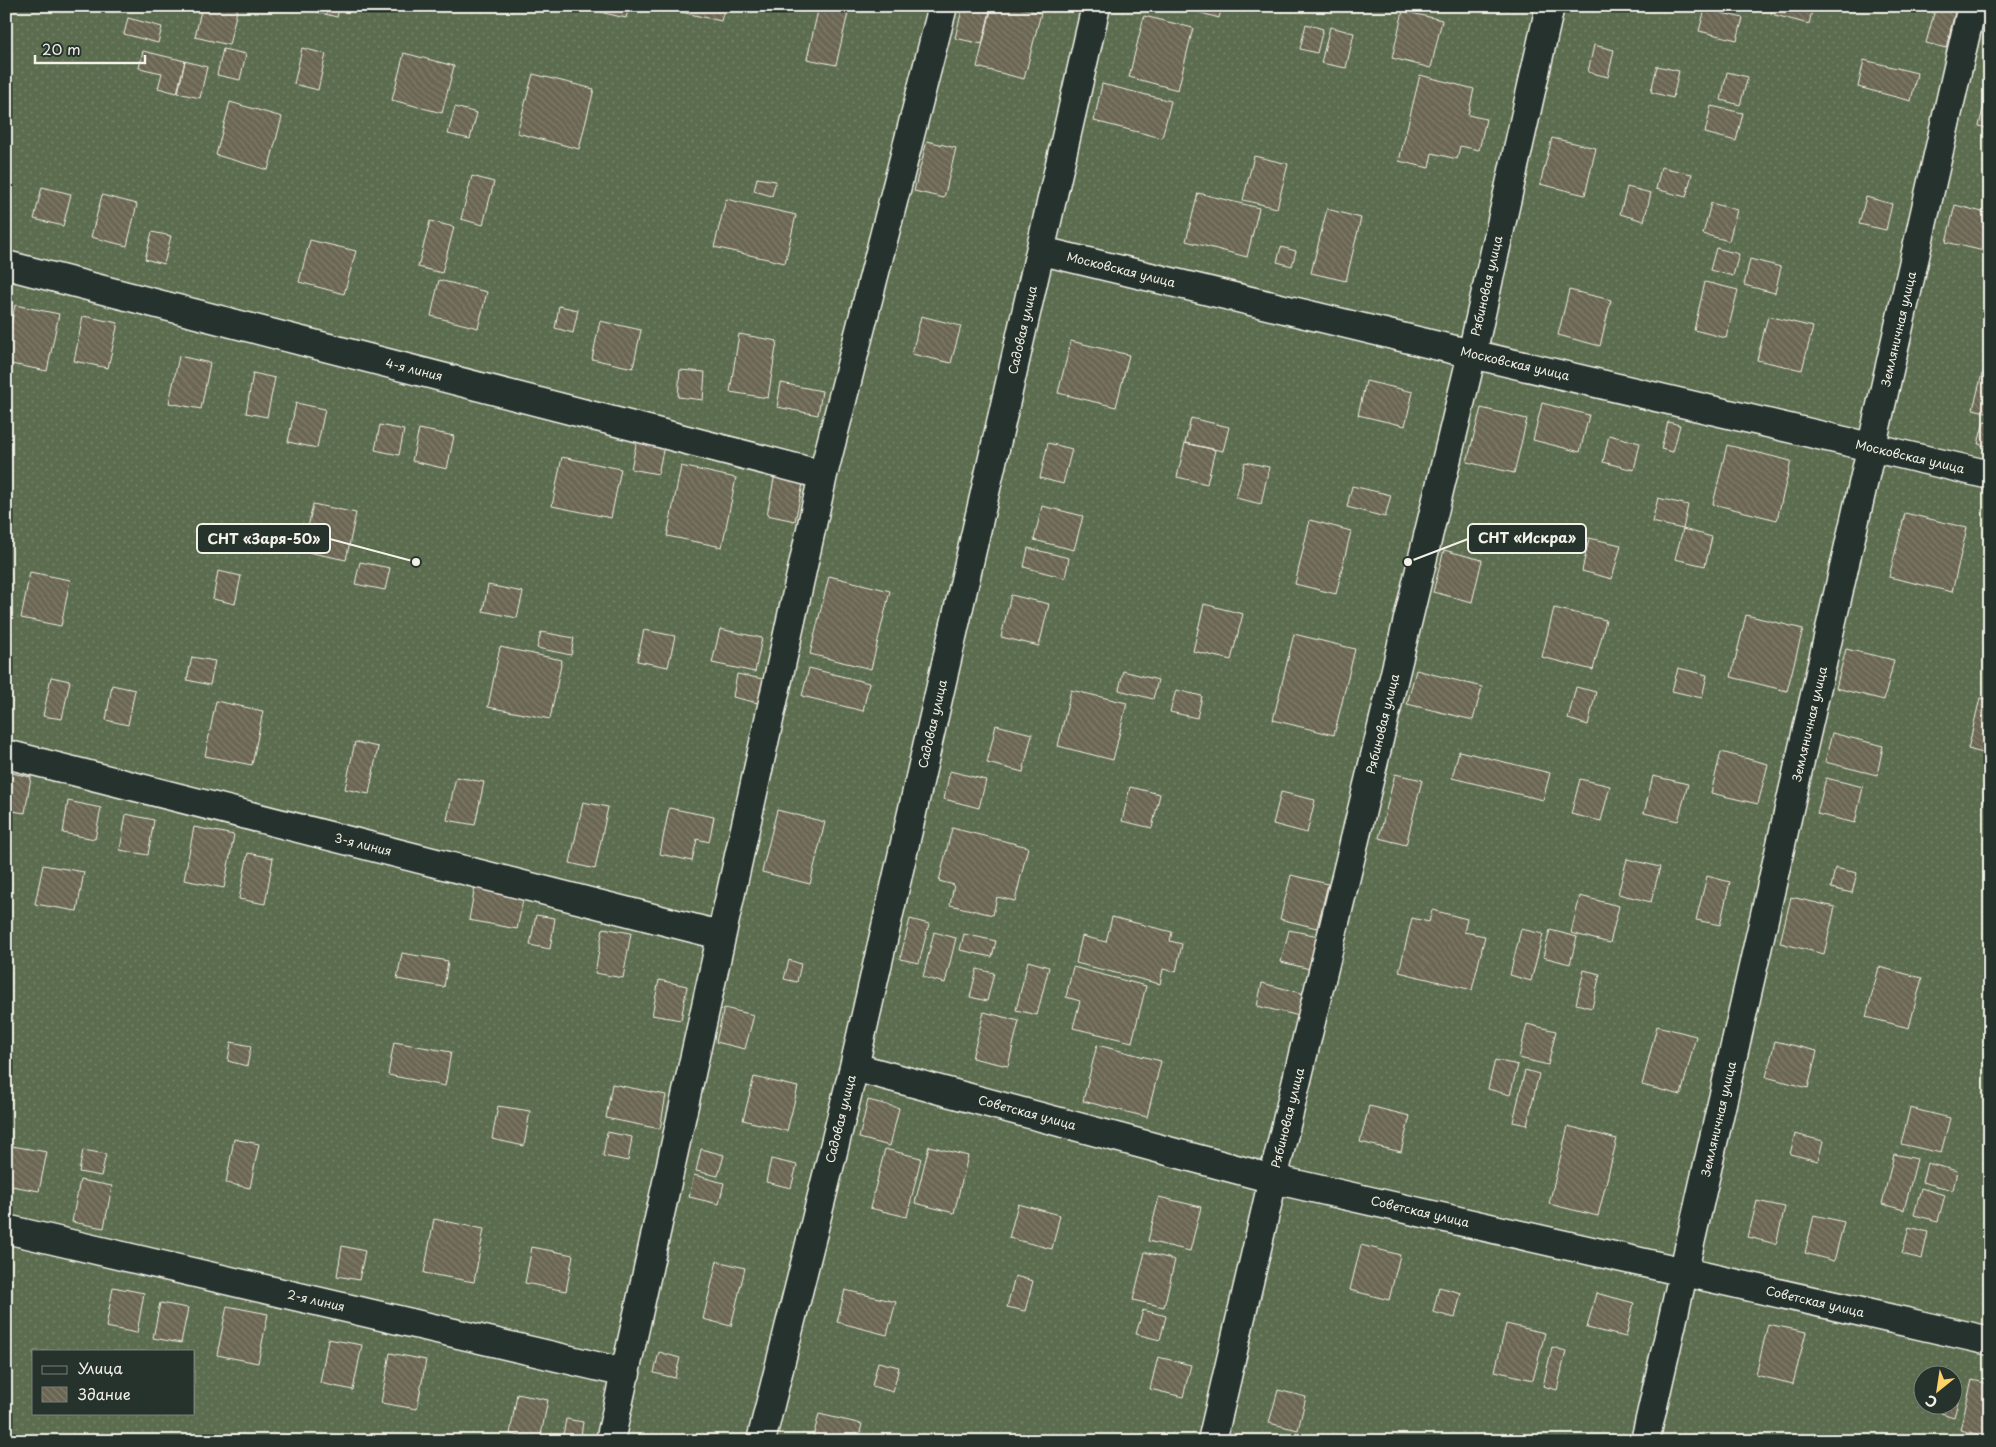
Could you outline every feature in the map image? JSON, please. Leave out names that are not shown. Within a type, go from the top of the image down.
[{"type":"street","points":[[610,1441],[822,475],[943,6]]},
{"type":"street","name":"Садовая улица","points":[[761,1441],[854,1067],[1042,251],[1096,6]]},
{"type":"street","name":"Рябиновая улица","points":[[1212,1441],[1273,1179],[1472,354],[1550,6]]},
{"type":"street","name":"Земляничная улица","points":[[1646,1441],[1972,6]]},
{"type":"street","name":"Московская улица","points":[[1042,251],[1990,475]]},
{"type":"street","name":"4-я линия","points":[[6,265],[822,475]]},
{"type":"street","name":"3-я линия","points":[[6,754],[720,935]]},
{"type":"street","name":"Советская улица","points":[[854,1067],[1273,1179],[1990,1341]]},
{"type":"street","name":"2-я линия","points":[[6,1229],[626,1373]]},
{"type":"green space","points":[[6,6],[1990,6],[1990,1441],[6,1441]]},
{"type":"building","points":[[202,6],[238,6],[229,45],[195,37]]},
{"type":"building","points":[[318,6],[340,6],[337,17],[317,12]]},
{"type":"building","points":[[605,6],[629,6],[626,18],[604,13]]},
{"type":"building","points":[[683,6],[725,6],[721,21],[681,12]]},
{"type":"building","points":[[819,6],[848,13],[836,65],[807,59]]},
{"type":"building","points":[[963,6],[990,11],[982,44],[955,38]]},
{"type":"building","points":[[992,6],[1014,6],[1041,13],[1024,79],[977,67]]},
{"type":"building","points":[[1192,6],[1222,6],[1219,18],[1191,10]]},
{"type":"building","points":[[1494,6],[1509,6],[1508,10]]},
{"type":"building","points":[[1773,6],[1813,6],[1809,24],[1771,14]]},
{"type":"building","points":[[1936,6],[1956,8],[1946,48],[1926,43]]},
{"type":"building","points":[[1705,9],[1743,18],[1737,40],[1699,31]]},
{"type":"building","points":[[1403,11],[1442,20],[1431,68],[1392,58]]},
{"type":"building","points":[[1144,16],[1193,28],[1178,90],[1129,77]]},
{"type":"building","points":[[128,18],[162,27],[158,43],[124,34]]},
{"type":"building","points":[[1306,24],[1323,29],[1317,53],[1300,49]]},
{"type":"building","points":[[1330,27],[1354,33],[1346,68],[1321,63]]},
{"type":"building","points":[[1594,45],[1614,50],[1608,77],[1588,72]]},
{"type":"building","points":[[302,48],[326,54],[318,90],[294,84]]},
{"type":"building","points":[[223,49],[246,54],[240,80],[217,75]]},
{"type":"building","points":[[143,51],[185,61],[177,93],[158,88],[162,73],[139,68]]},
{"type":"building","points":[[404,53],[454,66],[442,113],[392,100]]},
{"type":"building","points":[[1864,60],[1917,73],[1911,101],[1858,87]]},
{"type":"building","points":[[185,61],[207,67],[200,98],[178,93]]},
{"type":"building","points":[[1657,66],[1679,71],[1673,98],[1651,92]]},
{"type":"building","points":[[1727,72],[1748,77],[1740,105],[1721,100]]},
{"type":"building","points":[[533,74],[594,89],[579,149],[517,133]]},
{"type":"building","points":[[1420,75],[1474,89],[1468,115],[1486,119],[1479,150],[1460,146],[1457,159],[1432,153],[1429,168],[1399,161]]},
{"type":"building","points":[[1102,84],[1171,101],[1162,138],[1094,121]]},
{"type":"building","points":[[1988,88],[1990,88],[1990,129],[1979,126]]},
{"type":"building","points":[[230,102],[282,117],[268,170],[216,155]]},
{"type":"building","points":[[1711,106],[1743,113],[1736,141],[1705,133]]},
{"type":"building","points":[[455,107],[477,113],[470,139],[448,134]]},
{"type":"building","points":[[1552,138],[1596,148],[1585,195],[1540,184]]},
{"type":"building","points":[[927,141],[956,148],[944,198],[914,191]]},
{"type":"building","points":[[1254,156],[1288,164],[1277,208],[1243,200]]},
{"type":"building","points":[[1661,167],[1692,174],[1686,197],[1656,189]]},
{"type":"building","points":[[472,176],[494,182],[483,225],[461,219]]},
{"type":"building","points":[[757,178],[776,181],[772,196],[754,191]]},
{"type":"building","points":[[42,187],[71,194],[63,226],[34,219]]},
{"type":"building","points":[[1627,187],[1651,193],[1644,221],[1620,214]]},
{"type":"building","points":[[1198,193],[1259,208],[1247,257],[1186,241]]},
{"type":"building","points":[[102,195],[137,204],[127,246],[91,237]]},
{"type":"building","points":[[1866,197],[1892,204],[1886,230],[1859,224]]},
{"type":"building","points":[[726,199],[796,215],[785,263],[714,247]]},
{"type":"building","points":[[1711,203],[1737,210],[1729,241],[1703,234]]},
{"type":"building","points":[[1955,205],[1990,214],[1988,252],[1946,242]]},
{"type":"building","points":[[1327,209],[1361,218],[1346,281],[1311,273]]},
{"type":"building","points":[[430,221],[454,227],[442,273],[418,267]]},
{"type":"building","points":[[152,232],[171,236],[164,264],[145,259]]},
{"type":"building","points":[[310,240],[356,251],[344,294],[299,282]]},
{"type":"building","points":[[1281,247],[1296,251],[1292,266],[1277,262]]},
{"type":"building","points":[[1716,248],[1739,254],[1733,276],[1710,270]]},
{"type":"building","points":[[1750,259],[1781,267],[1775,293],[1744,285]]},
{"type":"building","points":[[439,280],[487,292],[478,328],[431,316]]},
{"type":"building","points":[[1705,282],[1738,290],[1726,338],[1694,330]]},
{"type":"building","points":[[1569,290],[1611,300],[1600,346],[1558,335]]},
{"type":"building","points":[[15,305],[59,314],[47,371],[6,363],[6,350]]},
{"type":"building","points":[[559,306],[578,310],[573,333],[555,328]]},
{"type":"building","points":[[83,316],[118,323],[108,368],[74,361]]},
{"type":"building","points":[[921,316],[961,326],[951,363],[912,354]]},
{"type":"building","points":[[1768,316],[1813,327],[1802,370],[1757,360]]},
{"type":"building","points":[[600,321],[641,330],[633,368],[592,359]]},
{"type":"building","points":[[739,334],[777,341],[768,398],[730,392]]},
{"type":"building","points":[[1071,341],[1129,355],[1116,407],[1058,393]]},
{"type":"building","points":[[179,356],[210,363],[201,409],[169,403]]},
{"type":"building","points":[[680,370],[705,372],[703,400],[678,397]]},
{"type":"building","points":[[253,373],[275,378],[267,417],[246,413]]},
{"type":"building","points":[[1982,374],[1990,376],[1990,413],[1973,409]]},
{"type":"building","points":[[1366,381],[1413,392],[1405,426],[1358,415]]},
{"type":"building","points":[[781,383],[822,391],[818,415],[777,407]]},
{"type":"building","points":[[296,403],[325,409],[317,448],[288,442]]},
{"type":"building","points":[[1542,403],[1589,415],[1580,452],[1533,440]]},
{"type":"building","points":[[1481,408],[1527,419],[1514,473],[1467,462]]},
{"type":"building","points":[[1191,418],[1229,427],[1223,451],[1185,443]]},
{"type":"building","points":[[1984,421],[1990,422],[1990,447],[1978,444]]},
{"type":"building","points":[[1668,422],[1680,425],[1673,452],[1661,449]]},
{"type":"building","points":[[380,425],[404,430],[399,455],[375,450]]},
{"type":"building","points":[[419,429],[454,436],[447,469],[412,461]]},
{"type":"building","points":[[638,435],[665,441],[658,474],[631,469]]},
{"type":"building","points":[[1609,435],[1640,443],[1634,470],[1603,462]]},
{"type":"building","points":[[1048,443],[1072,449],[1063,484],[1040,478]]},
{"type":"building","points":[[1185,443],[1215,450],[1207,484],[1177,477]]},
{"type":"building","points":[[1727,445],[1791,461],[1777,520],[1713,504]]},
{"type":"building","points":[[562,457],[621,469],[611,518],[552,506]]},
{"type":"building","points":[[1245,462],[1269,467],[1261,504],[1236,498]]},
{"type":"building","points":[[681,466],[736,478],[722,547],[667,536]]},
{"type":"building","points":[[776,469],[805,475],[795,521],[767,515]]},
{"type":"building","points":[[1352,486],[1391,495],[1385,517],[1347,507]]},
{"type":"building","points":[[1658,498],[1688,505],[1683,529],[1652,522]]},
{"type":"building","points":[[313,504],[356,513],[346,560],[303,551]]},
{"type":"building","points":[[1042,506],[1083,516],[1074,550],[1034,540]]},
{"type":"building","points":[[1905,513],[1967,528],[1952,592],[1889,577]]},
{"type":"building","points":[[1310,520],[1351,531],[1336,594],[1295,584]]},
{"type":"building","points":[[1683,529],[1712,537],[1705,566],[1675,559]]},
{"type":"building","points":[[1589,538],[1621,545],[1612,579],[1582,571]]},
{"type":"building","points":[[1028,548],[1069,558],[1065,578],[1024,567]]},
{"type":"building","points":[[1444,550],[1482,560],[1472,602],[1433,592]]},
{"type":"building","points":[[360,562],[390,568],[385,590],[355,584]]},
{"type":"building","points":[[218,571],[241,576],[235,604],[213,599]]},
{"type":"building","points":[[30,572],[70,580],[61,626],[21,618]]},
{"type":"building","points":[[829,576],[890,591],[871,669],[810,654]]},
{"type":"building","points":[[488,585],[523,592],[517,618],[483,611]]},
{"type":"building","points":[[1011,595],[1049,604],[1039,646],[1001,637]]},
{"type":"building","points":[[1204,604],[1243,614],[1231,660],[1193,651]]},
{"type":"building","points":[[1554,608],[1606,620],[1593,670],[1542,657]]},
{"type":"building","points":[[1746,615],[1803,629],[1787,691],[1731,677]]},
{"type":"building","points":[[720,629],[762,638],[755,672],[712,663]]},
{"type":"building","points":[[644,630],[675,636],[668,667],[637,661]]},
{"type":"building","points":[[541,632],[574,638],[571,655],[537,648]]},
{"type":"building","points":[[1294,634],[1355,649],[1334,735],[1273,720]]},
{"type":"building","points":[[500,647],[562,660],[550,719],[488,707]]},
{"type":"building","points":[[1846,649],[1894,660],[1884,700],[1836,688]]},
{"type":"building","points":[[192,657],[215,661],[210,685],[187,680]]},
{"type":"building","points":[[809,668],[869,683],[863,711],[802,696]]},
{"type":"building","points":[[1678,668],[1707,675],[1702,698],[1672,691]]},
{"type":"building","points":[[1416,670],[1482,687],[1473,720],[1407,704]]},
{"type":"building","points":[[1123,671],[1158,680],[1153,699],[1119,690]]},
{"type":"building","points":[[737,674],[763,679],[758,703],[733,697]]},
{"type":"building","points":[[6,677],[12,678],[8,699],[6,699]]},
{"type":"building","points":[[51,677],[70,681],[62,719],[43,716]]},
{"type":"building","points":[[112,685],[135,690],[128,725],[106,720]]},
{"type":"building","points":[[1576,687],[1596,692],[1588,725],[1568,719]]},
{"type":"building","points":[[1071,690],[1127,703],[1113,760],[1058,746]]},
{"type":"building","points":[[1176,690],[1202,696],[1197,718],[1170,712]]},
{"type":"building","points":[[1980,698],[1990,700],[1990,755],[1968,749]]},
{"type":"building","points":[[216,701],[263,711],[252,765],[205,756]]},
{"type":"building","points":[[996,725],[1032,734],[1023,772],[987,763]]},
{"type":"building","points":[[1832,733],[1883,746],[1877,775],[1825,762]]},
{"type":"building","points":[[355,742],[378,747],[369,794],[345,789]]},
{"type":"building","points":[[1459,751],[1550,773],[1543,800],[1452,778]]},
{"type":"building","points":[[1721,752],[1768,764],[1758,804],[1711,793]]},
{"type":"building","points":[[950,771],[986,780],[979,808],[944,799]]},
{"type":"building","points":[[7,772],[31,777],[25,813],[6,810]]},
{"type":"building","points":[[1990,772],[1990,802],[1983,801]]},
{"type":"building","points":[[1395,774],[1422,780],[1406,845],[1379,838]]},
{"type":"building","points":[[1653,776],[1688,784],[1678,821],[1644,813]]},
{"type":"building","points":[[456,777],[484,782],[475,825],[447,820]]},
{"type":"building","points":[[1826,778],[1863,787],[1855,823],[1817,814]]},
{"type":"building","points":[[1580,779],[1610,786],[1601,821],[1571,814]]},
{"type":"building","points":[[1130,787],[1160,794],[1152,828],[1122,821]]},
{"type":"building","points":[[1281,792],[1315,800],[1307,833],[1273,824]]},
{"type":"building","points":[[68,801],[101,808],[95,839],[63,833]]},
{"type":"building","points":[[583,802],[608,807],[595,869],[570,863]]},
{"type":"building","points":[[669,808],[714,817],[709,842],[697,839],[692,861],[660,854]]},
{"type":"building","points":[[777,810],[825,822],[810,884],[762,872]]},
{"type":"building","points":[[126,814],[154,820],[148,855],[120,850]]},
{"type":"building","points":[[194,827],[234,835],[224,888],[184,880]]},
{"type":"building","points":[[952,828],[1028,847],[1015,901],[997,897],[993,915],[950,905],[954,885],[939,881]]},
{"type":"building","points":[[248,853],[273,858],[265,904],[239,899]]},
{"type":"building","points":[[1627,859],[1660,867],[1651,902],[1618,894]]},
{"type":"building","points":[[43,865],[84,872],[77,911],[35,904]]},
{"type":"building","points":[[6,868],[10,869],[6,889]]},
{"type":"building","points":[[1835,868],[1857,873],[1852,893],[1831,888]]},
{"type":"building","points":[[1291,875],[1328,884],[1317,928],[1280,919]]},
{"type":"building","points":[[1707,876],[1730,882],[1720,925],[1696,920]]},
{"type":"building","points":[[475,886],[524,895],[517,929],[469,920]]},
{"type":"building","points":[[1580,896],[1619,906],[1610,943],[1571,933]]},
{"type":"building","points":[[1791,897],[1835,907],[1824,954],[1780,943]]},
{"type":"building","points":[[1432,910],[1467,919],[1464,932],[1485,936],[1472,990],[1399,972],[1412,918],[1429,922]]},
{"type":"building","points":[[536,915],[555,918],[550,949],[530,945]]},
{"type":"building","points":[[1112,917],[1172,932],[1170,941],[1182,944],[1176,972],[1163,969],[1160,984],[1076,963],[1082,936],[1106,942]]},
{"type":"building","points":[[910,919],[929,924],[919,963],[900,959]]},
{"type":"building","points":[[603,928],[631,933],[623,978],[595,973]]},
{"type":"building","points":[[1521,929],[1543,934],[1531,981],[1510,975]]},
{"type":"building","points":[[1289,930],[1319,936],[1310,969],[1281,962]]},
{"type":"building","points":[[1550,930],[1577,937],[1570,964],[1543,957]]},
{"type":"building","points":[[934,932],[956,938],[945,983],[923,977]]},
{"type":"building","points":[[964,934],[996,941],[992,957],[960,950]]},
{"type":"building","points":[[402,953],[448,961],[444,987],[397,979]]},
{"type":"building","points":[[789,960],[801,964],[797,982],[784,979]]},
{"type":"building","points":[[1028,961],[1049,967],[1037,1015],[1016,1010]]},
{"type":"building","points":[[1073,967],[1146,986],[1132,1042],[1073,1028],[1080,1001],[1066,997]]},
{"type":"building","points":[[1879,967],[1922,978],[1909,1028],[1866,1017]]},
{"type":"building","points":[[977,969],[994,973],[987,1001],[970,997]]},
{"type":"building","points":[[1584,970],[1600,974],[1592,1008],[1576,1004]]},
{"type":"building","points":[[659,980],[687,986],[681,1020],[652,1015]]},
{"type":"building","points":[[1262,983],[1305,994],[1300,1016],[1257,1006]]},
{"type":"building","points":[[724,1008],[754,1015],[745,1049],[716,1042]]},
{"type":"building","points":[[984,1012],[1019,1021],[1008,1066],[972,1058]]},
{"type":"building","points":[[1527,1024],[1556,1031],[1548,1065],[1519,1058]]},
{"type":"building","points":[[1657,1026],[1696,1036],[1681,1095],[1642,1085]]},
{"type":"building","points":[[1775,1041],[1817,1051],[1808,1088],[1766,1077]]},
{"type":"building","points":[[231,1042],[251,1046],[247,1066],[228,1061]]},
{"type":"building","points":[[394,1042],[451,1052],[445,1086],[388,1075]]},
{"type":"building","points":[[1097,1045],[1161,1061],[1147,1117],[1083,1101]]},
{"type":"building","points":[[1495,1060],[1518,1065],[1510,1095],[1488,1089]]},
{"type":"building","points":[[1525,1070],[1539,1074],[1527,1125],[1513,1122]]},
{"type":"building","points":[[754,1077],[798,1087],[787,1131],[743,1120]]},
{"type":"building","points":[[612,1084],[666,1095],[660,1129],[606,1118]]},
{"type":"building","points":[[868,1100],[899,1108],[890,1146],[859,1138]]},
{"type":"building","points":[[498,1106],[530,1111],[524,1146],[492,1139]]},
{"type":"building","points":[[1369,1106],[1410,1116],[1401,1152],[1360,1142]]},
{"type":"building","points":[[1910,1108],[1950,1118],[1941,1153],[1901,1144]]},
{"type":"building","points":[[1568,1126],[1617,1139],[1598,1216],[1549,1204]]},
{"type":"building","points":[[607,1132],[632,1137],[628,1161],[603,1156]]},
{"type":"building","points":[[1795,1134],[1823,1141],[1818,1161],[1790,1154]]},
{"type":"building","points":[[234,1139],[259,1144],[250,1188],[226,1183]]},
{"type":"building","points":[[6,1145],[47,1152],[39,1191],[6,1185]]},
{"type":"building","points":[[929,1146],[968,1156],[954,1213],[915,1203]]},
{"type":"building","points":[[701,1149],[724,1155],[718,1176],[696,1171]]},
{"type":"building","points":[[885,1149],[921,1158],[907,1217],[870,1208]]},
{"type":"building","points":[[83,1150],[106,1154],[101,1176],[79,1172]]},
{"type":"building","points":[[1894,1154],[1917,1159],[1904,1210],[1882,1204]]},
{"type":"building","points":[[771,1159],[797,1165],[791,1188],[766,1182]]},
{"type":"building","points":[[1927,1163],[1957,1171],[1953,1190],[1922,1182]]},
{"type":"building","points":[[694,1175],[724,1183],[719,1204],[689,1197]]},
{"type":"building","points":[[80,1180],[112,1186],[104,1228],[72,1222]]},
{"type":"building","points":[[1921,1188],[1945,1195],[1938,1221],[1914,1215]]},
{"type":"building","points":[[1159,1197],[1201,1207],[1190,1251],[1148,1241]]},
{"type":"building","points":[[1757,1201],[1785,1207],[1776,1244],[1748,1237]]},
{"type":"building","points":[[1018,1204],[1060,1215],[1052,1249],[1009,1238]]},
{"type":"building","points":[[1814,1215],[1844,1222],[1834,1261],[1805,1253]]},
{"type":"building","points":[[434,1219],[484,1229],[474,1282],[424,1273]]},
{"type":"building","points":[[1909,1227],[1928,1232],[1922,1259],[1902,1254]]},
{"type":"building","points":[[1361,1245],[1400,1255],[1389,1300],[1350,1290]]},
{"type":"building","points":[[342,1246],[365,1251],[359,1280],[337,1276]]},
{"type":"building","points":[[532,1247],[573,1255],[566,1291],[525,1283]]},
{"type":"building","points":[[1145,1252],[1175,1260],[1164,1307],[1133,1300]]},
{"type":"building","points":[[717,1261],[745,1268],[731,1326],[703,1319]]},
{"type":"building","points":[[1015,1276],[1033,1281],[1025,1311],[1007,1307]]},
{"type":"building","points":[[113,1287],[144,1293],[137,1333],[106,1327]]},
{"type":"building","points":[[1439,1287],[1461,1293],[1455,1318],[1433,1312]]},
{"type":"building","points":[[845,1290],[896,1302],[887,1335],[837,1322]]},
{"type":"building","points":[[1596,1293],[1634,1303],[1626,1337],[1587,1328]]},
{"type":"building","points":[[160,1303],[188,1308],[181,1343],[153,1338]]},
{"type":"building","points":[[227,1306],[268,1314],[258,1363],[217,1355]]},
{"type":"building","points":[[1143,1310],[1166,1316],[1160,1340],[1136,1334]]},
{"type":"building","points":[[1506,1324],[1545,1333],[1533,1380],[1495,1371]]},
{"type":"building","points":[[1768,1324],[1806,1332],[1793,1384],[1756,1375]]},
{"type":"building","points":[[328,1339],[362,1345],[353,1390],[320,1383]]},
{"type":"building","points":[[1552,1347],[1566,1351],[1557,1390],[1543,1386]]},
{"type":"building","points":[[659,1352],[680,1358],[675,1378],[654,1373]]},
{"type":"building","points":[[390,1353],[426,1360],[417,1409],[381,1403]]},
{"type":"building","points":[[1158,1357],[1191,1365],[1183,1397],[1150,1389]]},
{"type":"building","points":[[878,1362],[899,1367],[893,1392],[872,1386]]},
{"type":"building","points":[[1972,1380],[1990,1384],[1990,1437],[1960,1430]]},
{"type":"building","points":[[1278,1390],[1306,1397],[1298,1430],[1269,1423]]},
{"type":"building","points":[[517,1394],[548,1400],[540,1440],[510,1434]]},
{"type":"building","points":[[819,1414],[862,1424],[858,1441],[812,1441]]},
{"type":"building","points":[[1944,1414],[1955,1414],[1954,1417]]},
{"type":"building","points":[[566,1419],[583,1422],[580,1441],[562,1441]]},
{"type":"place","name":"СНТ «Заря-50»","points":[[416,562]]},
{"type":"place","name":"СНТ «Искра»","points":[[1408,562]]}]
